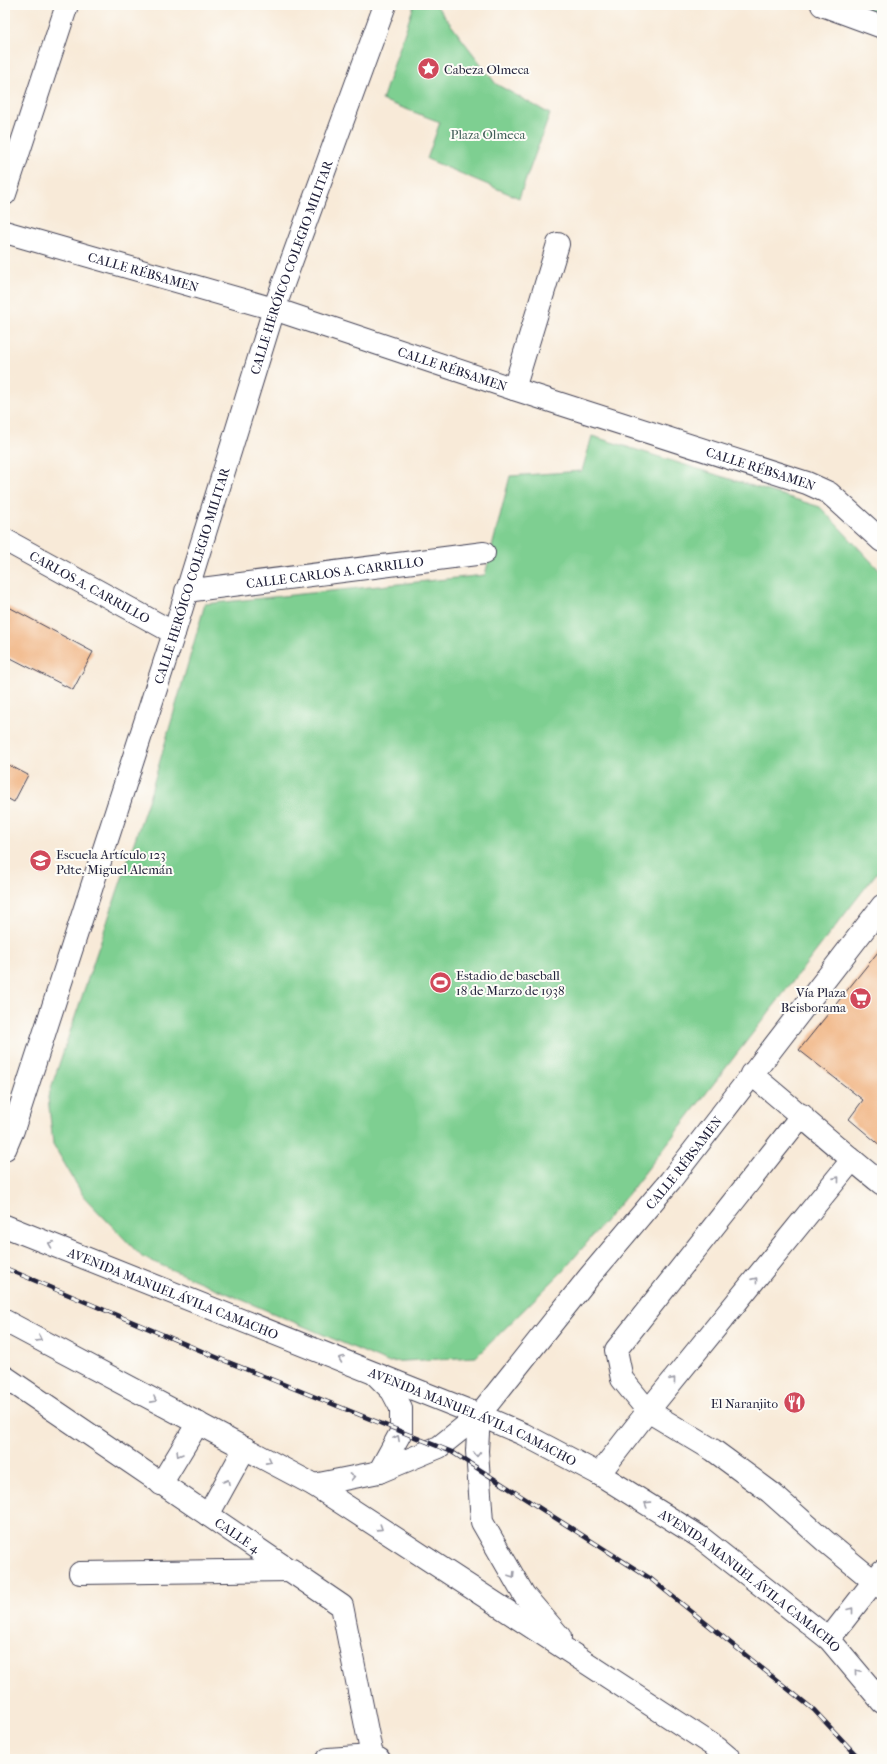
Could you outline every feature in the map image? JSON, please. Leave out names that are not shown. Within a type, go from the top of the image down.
[{"type":"street","points":[[5,194],[67,5]]},
{"type":"street","name":"CALLE HERÓICO COLEGIO MILITAR","points":[[5,1149],[13,1130],[174,633],[274,309],[385,5]]},
{"type":"street","points":[[822,5],[882,27]]},
{"type":"street","name":"CALLE RÉBSAMEN","points":[[5,232],[274,309],[514,389],[807,483],[829,493],[882,541]]},
{"type":"street","points":[[514,389],[558,244]]},
{"type":"street","name":"CARLOS A. CARRILLO","points":[[5,540],[174,633]]},
{"type":"street","name":"CALLE CARLOS A. CARRILLO","points":[[186,591],[484,553]]},
{"type":"street","name":"CALLE RÉBSAMEN","points":[[314,1485],[379,1472],[439,1447],[479,1415],[589,1277],[670,1180],[750,1074],[882,906]]},
{"type":"street","points":[[750,1074],[802,1115],[852,1160],[882,1184]]},
{"type":"street","points":[[802,1115],[616,1350],[622,1379],[648,1411],[713,1450],[770,1492],[879,1580],[828,1639]]},
{"type":"street","points":[[599,1474],[648,1411],[852,1160]]},
{"type":"street","name":"AVENIDA MANUEL ÁVILA CAMACHO","points":[[5,1226],[372,1371],[479,1415],[523,1434],[599,1474],[700,1537],[828,1639],[882,1702]]},
{"type":"street","points":[[5,1321],[314,1485],[717,1748],[730,1759]]},
{"type":"street","points":[[372,1371],[392,1391],[401,1408],[401,1432],[379,1472]]},
{"type":"street","name":"CALLE 4","points":[[5,1377],[161,1484],[292,1570],[342,1606],[376,1758]]},
{"type":"street","points":[[479,1415],[477,1464],[482,1522],[524,1595],[576,1656]]},
{"type":"street","points":[[161,1484],[198,1423]]},
{"type":"street","points":[[208,1515],[245,1448]]},
{"type":"street","points":[[80,1573],[292,1570]]},
{"type":"street","points":[[328,1759],[376,1758]]},
{"type":"green space","name":"Plaza Olmeca","points":[[414,5],[436,5],[496,84],[550,114],[519,198],[427,159],[440,122],[382,100]]},
{"type":"green space","points":[[843,5],[882,5],[882,18]]},
{"type":"green space","name":"Estadio de baseball 18 de Marzo de 1938","points":[[592,436],[820,507],[882,573],[882,866],[629,1193],[563,1271],[476,1357],[387,1362],[142,1257],[84,1197],[53,1144],[48,1097],[151,792],[205,604],[485,575],[510,476],[582,471]]},
{"type":"building","points":[[5,605],[93,652],[73,690],[5,655]]},
{"type":"building","points":[[5,763],[28,775],[14,802],[5,797]]},
{"type":"building","name":"Vía Plaza Beisborama","points":[[882,947],[882,1147],[849,1119],[863,1100],[799,1050]]},
{"type":"railway","points":[[5,1268],[223,1360],[452,1452],[651,1579],[814,1710],[860,1759]]},
{"type":"place","name":"Cabeza Olmeca","points":[[429,69]]},
{"type":"place","name":"Escuela Artículo 123 Pdte. Miguel Alemán","points":[[40,861]]},
{"type":"place","name":"Estadio de baseball 18 de Marzo de 1938","points":[[440,982]]},
{"type":"place","name":"Vía Plaza Beisborama","points":[[861,999]]},
{"type":"place","name":"El Naranjito","points":[[794,1403]]}]
